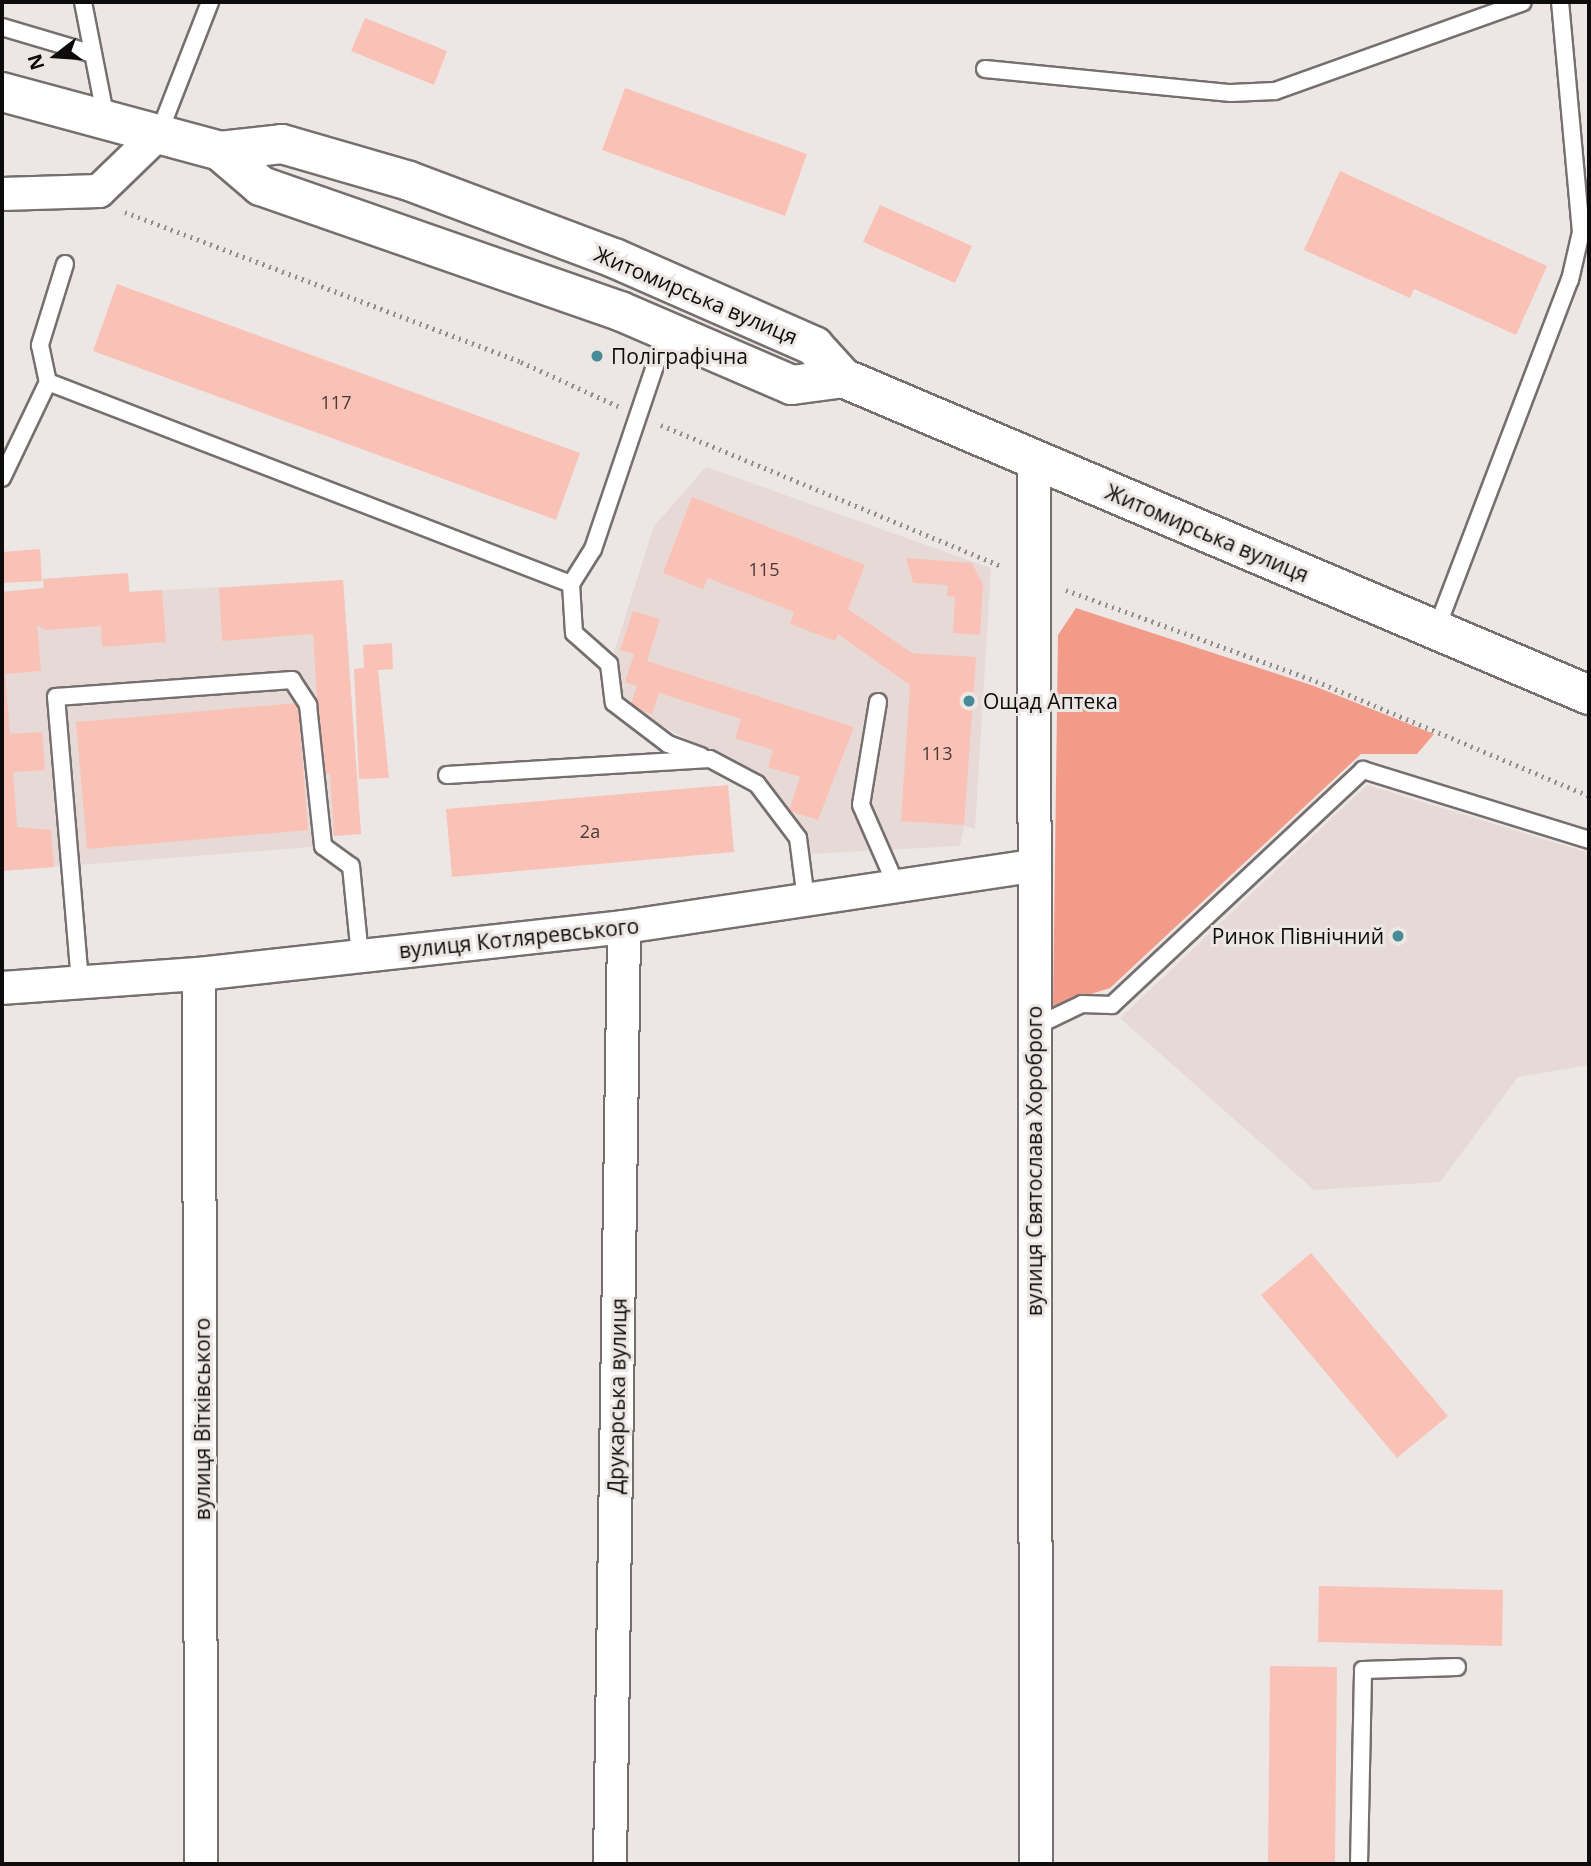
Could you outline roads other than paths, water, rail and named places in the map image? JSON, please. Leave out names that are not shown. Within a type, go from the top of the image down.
[{"type":"main road","name":"Житомирська вулиця","points":[[2,92],[220,150],[282,144],[409,181],[614,258],[814,345],[843,378],[1589,695]]},
{"type":"main road","points":[[220,150],[261,186],[667,331],[792,385],[843,378]]},
{"type":"street","points":[[2,194],[99,191],[159,133]]},
{"type":"street","name":"вулиця Святослава Хороброго","points":[[1034,459],[1036,1864]]},
{"type":"street","name":"вулиця Котляревського","points":[[2,988],[199,974],[624,927],[1034,866]]},
{"type":"street","name":"Друкарська вулиця","points":[[610,1864],[624,927]]},
{"type":"street","name":"вулиця Вітківського","points":[[199,974],[201,1864]]},
{"type":"lane","points":[[83,2],[106,119]]},
{"type":"lane","points":[[159,133],[210,2]]},
{"type":"lane","points":[[985,69],[1231,93],[1275,91],[1523,2]]},
{"type":"lane","points":[[1436,630],[1583,247],[1560,2]]},
{"type":"lane","points":[[2,27],[93,54]]},
{"type":"lane","points":[[2,478],[48,382],[40,345],[65,264]]},
{"type":"lane","points":[[667,331],[634,414],[593,549],[571,584],[574,633],[609,664],[614,703],[668,744],[710,758],[757,784],[798,838],[806,900]]},
{"type":"lane","points":[[48,382],[571,584]]},
{"type":"lane","points":[[80,982],[56,696],[292,680],[308,705],[323,846],[351,866],[360,956]]},
{"type":"lane","points":[[878,702],[861,805],[897,887]]},
{"type":"lane","points":[[447,775],[710,758]]},
{"type":"lane","points":[[1034,1027],[1082,1004],[1112,1005],[1363,770],[1589,840]]},
{"type":"lane","points":[[1359,1864],[1363,1670],[1457,1667]]},
{"type":"place","name":"Поліграфічна","points":[[597,356]]},
{"type":"place","name":"Ощад Аптека","points":[[969,701]]},
{"type":"place","name":"Ринок Північний","points":[[1398,936]]}]
